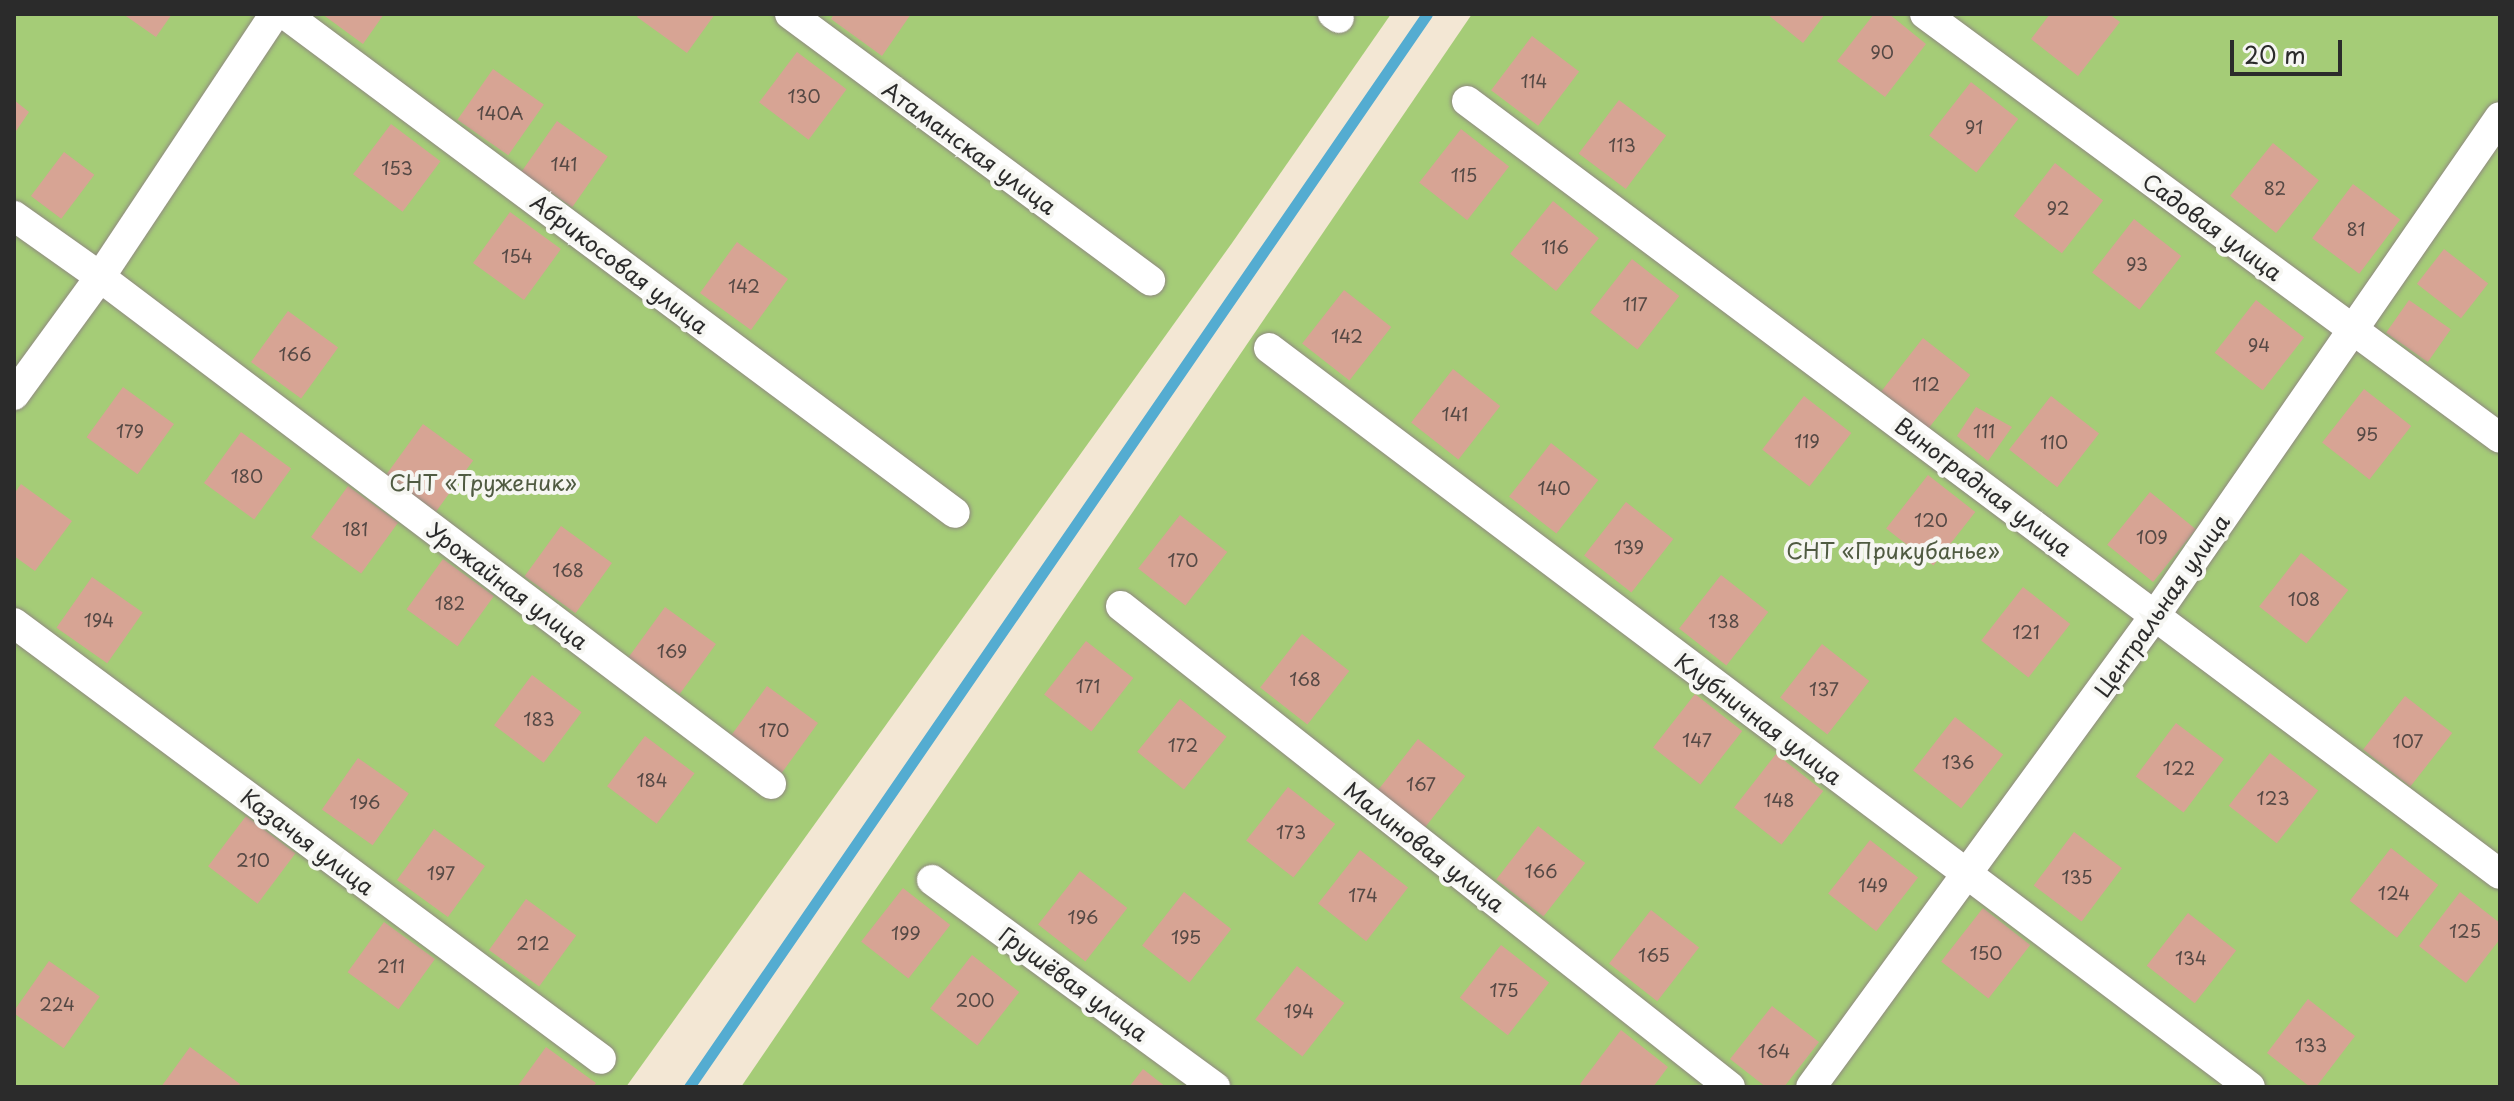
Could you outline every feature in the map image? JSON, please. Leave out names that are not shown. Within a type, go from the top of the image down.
[{"type":"street","points":[[14,395],[100,277],[275,14]]},
{"type":"street","name":"Абрикосовая улица","points":[[285,14],[955,513]]},
{"type":"street","name":"Атаманская улица","points":[[790,14],[1150,280]]},
{"type":"street","name":"Садовая улица","points":[[1925,14],[2500,438]]},
{"type":"street","name":"Виноградная улица","points":[[1467,101],[2500,874]]},
{"type":"street","name":"Центральная улица","points":[[1811,1087],[2156,614],[2500,117]]},
{"type":"street","name":"Урожайная улица","points":[[14,216],[100,277],[771,784]]},
{"type":"street","name":"Клубничная улица","points":[[1269,348],[2250,1087]]},
{"type":"street","name":"Малиновая улица","points":[[1121,606],[1730,1087]]},
{"type":"street","name":"Казачья улица","points":[[14,623],[601,1059]]},
{"type":"street","name":"Грушёвая улица","points":[[932,880],[1215,1087]]},
{"type":"green space","name":"СНТ «Труженик»","points":[[14,14],[1391,14],[1232,243],[626,1087],[14,1087]]},
{"type":"green space","name":"СНТ «Прикубанье»","points":[[1472,14],[2500,14],[2500,1087],[741,1087]]},
{"type":"building","points":[[123,14],[172,14],[156,37]]},
{"type":"building","points":[[322,14],[384,14],[363,44]]},
{"type":"building","points":[[639,14],[715,14],[687,53],[637,17]]},
{"type":"building","points":[[834,14],[911,14],[882,56],[831,19]]},
{"type":"building","points":[[1767,14],[1825,14],[1803,43]]},
{"type":"building","points":[[1874,14],[1889,14],[1926,44],[1885,97],[1837,61]]},
{"type":"building","points":[[2050,14],[2109,14],[2120,22],[2078,76],[2031,39]]},
{"type":"building","points":[[1532,36],[1579,72],[1538,126],[1491,90]]},
{"type":"building","points":[[797,52],[847,89],[809,140],[759,102]]},
{"type":"building","points":[[493,69],[544,105],[508,155],[457,120]]},
{"type":"building","points":[[1971,82],[2018,119],[1976,173],[1929,136]]},
{"type":"building","points":[[14,100],[29,112],[14,134]]},
{"type":"building","points":[[1619,100],[1666,136],[1626,189],[1579,154]]},
{"type":"building","points":[[557,121],[608,157],[572,207],[521,172]]},
{"type":"building","points":[[391,124],[441,161],[403,212],[353,174]]},
{"type":"building","points":[[1461,129],[1509,167],[1467,220],[1419,183]]},
{"type":"building","points":[[2273,143],[2319,180],[2276,233],[2230,196]]},
{"type":"building","points":[[64,152],[94,175],[61,219],[31,196]]},
{"type":"building","points":[[2055,163],[2103,201],[2062,253],[2014,216]]},
{"type":"building","points":[[2353,184],[2400,220],[2359,274],[2312,238]]},
{"type":"building","points":[[1553,201],[1599,238],[1556,291],[1510,254]]},
{"type":"building","points":[[510,212],[561,249],[524,300],[473,263]]},
{"type":"building","points":[[2134,219],[2181,256],[2139,310],[2092,273]]},
{"type":"building","points":[[737,242],[788,279],[751,330],[700,293]]},
{"type":"building","points":[[2444,249],[2488,283],[2461,318],[2417,284]]},
{"type":"building","points":[[1632,259],[1679,296],[1637,350],[1590,313]]},
{"type":"building","points":[[1344,290],[1391,327],[1349,381],[1302,344]]},
{"type":"building","points":[[2256,300],[2304,338],[2263,390],[2215,353]]},
{"type":"building","points":[[2409,300],[2451,329],[2428,362],[2386,333]]},
{"type":"building","points":[[288,311],[338,347],[301,398],[251,362]]},
{"type":"building","points":[[1923,338],[1970,375],[1928,429],[1881,392]]},
{"type":"building","points":[[1453,369],[1500,406],[1458,460],[1411,423]]},
{"type":"building","points":[[123,387],[174,424],[138,474],[87,437]]},
{"type":"building","points":[[2364,389],[2411,426],[2369,480],[2322,443]]},
{"type":"building","points":[[1804,396],[1851,433],[1809,487],[1762,450]]},
{"type":"building","points":[[2051,396],[2099,434],[2057,487],[2009,450]]},
{"type":"building","points":[[1976,407],[2012,427],[1988,461],[1957,436]]},
{"type":"building","points":[[423,424],[473,460],[436,511],[386,475]]},
{"type":"building","points":[[241,432],[291,468],[254,519],[204,483]]},
{"type":"building","points":[[1551,443],[1598,480],[1556,534],[1509,497]]},
{"type":"building","points":[[1928,475],[1975,512],[1933,566],[1886,529]]},
{"type":"building","points":[[21,484],[72,521],[35,571],[14,556],[14,494]]},
{"type":"building","points":[[348,486],[398,522],[361,573],[311,537]]},
{"type":"building","points":[[2150,492],[2196,529],[2153,582],[2107,545]]},
{"type":"building","points":[[1626,502],[1673,539],[1631,593],[1584,556]]},
{"type":"building","points":[[1180,515],[1227,552],[1185,606],[1138,569]]},
{"type":"building","points":[[561,526],[612,563],[576,613],[525,576]]},
{"type":"building","points":[[2301,553],[2348,590],[2306,644],[2259,607]]},
{"type":"building","points":[[443,559],[494,596],[458,646],[407,609]]},
{"type":"building","points":[[1721,575],[1768,612],[1726,666],[1679,629]]},
{"type":"building","points":[[92,577],[143,613],[107,663],[56,628]]},
{"type":"building","points":[[2023,587],[2070,624],[2028,678],[1981,641]]},
{"type":"building","points":[[665,607],[716,644],[680,694],[629,657]]},
{"type":"building","points":[[1302,634],[1349,671],[1307,725],[1260,688]]},
{"type":"building","points":[[1086,641],[1133,678],[1091,732],[1044,695]]},
{"type":"building","points":[[1822,644],[1869,681],[1827,735],[1780,698]]},
{"type":"building","points":[[532,675],[582,712],[544,763],[494,725]]},
{"type":"building","points":[[767,686],[818,723],[781,774],[730,737]]},
{"type":"building","points":[[1695,694],[1742,731],[1700,785],[1653,748]]},
{"type":"building","points":[[2405,696],[2452,733],[2410,787],[2363,750]]},
{"type":"building","points":[[1180,699],[1227,737],[1184,790],[1137,752]]},
{"type":"building","points":[[1955,717],[2003,755],[1961,808],[1913,771]]},
{"type":"building","points":[[2176,723],[2224,759],[2184,813],[2136,777]]},
{"type":"building","points":[[645,736],[695,773],[657,824],[607,786]]},
{"type":"building","points":[[1418,739],[1465,776],[1423,830],[1376,793]]},
{"type":"building","points":[[2270,753],[2318,791],[2277,843],[2229,806]]},
{"type":"building","points":[[1776,754],[1823,791],[1781,845],[1734,808]]},
{"type":"building","points":[[358,758],[409,794],[373,845],[322,810]]},
{"type":"building","points":[[1288,787],[1335,824],[1293,878],[1246,841]]},
{"type":"building","points":[[246,816],[296,853],[258,904],[208,866]]},
{"type":"building","points":[[1538,826],[1585,863],[1543,917],[1496,880]]},
{"type":"building","points":[[434,829],[485,866],[448,917],[397,880]]},
{"type":"building","points":[[2074,832],[2122,868],[2082,922],[2034,886]]},
{"type":"building","points":[[1870,840],[1918,878],[1876,931],[1828,894]]},
{"type":"building","points":[[2391,848],[2438,885],[2397,938],[2350,901]]},
{"type":"building","points":[[1360,850],[1408,888],[1366,941],[1318,904]]},
{"type":"building","points":[[1080,871],[1127,908],[1085,962],[1038,925]]},
{"type":"building","points":[[903,888],[950,925],[908,979],[861,942]]},
{"type":"building","points":[[1184,892],[1231,929],[1189,983],[1142,946]]},
{"type":"building","points":[[2460,892],[2500,923],[2500,939],[2466,983],[2419,946]]},
{"type":"building","points":[[526,899],[576,935],[539,986],[489,950]]},
{"type":"building","points":[[1983,908],[2030,945],[1988,999],[1941,962]]},
{"type":"building","points":[[1651,910],[1699,948],[1657,1001],[1609,964]]},
{"type":"building","points":[[2188,913],[2236,951],[2195,1003],[2147,966]]},
{"type":"building","points":[[384,922],[435,959],[399,1009],[348,972]]},
{"type":"building","points":[[1501,945],[1549,983],[1508,1035],[1460,998]]},
{"type":"building","points":[[972,955],[1019,992],[977,1046],[930,1009]]},
{"type":"building","points":[[49,961],[100,997],[64,1048],[14,1013]]},
{"type":"building","points":[[1297,966],[1344,1003],[1302,1057],[1255,1020]]},
{"type":"building","points":[[2308,999],[2355,1036],[2316,1087],[2310,1087],[2267,1053]]},
{"type":"building","points":[[1772,1006],[1819,1042],[1784,1087],[1766,1087],[1730,1059]]},
{"type":"building","points":[[1621,1030],[1668,1067],[1653,1087],[1584,1087],[1580,1084]]},
{"type":"building","points":[[190,1047],[240,1084],[238,1087],[161,1087]]},
{"type":"building","points":[[546,1047],[596,1083],[593,1087],[517,1087]]},
{"type":"building","points":[[1143,1069],[1166,1087],[1129,1087]]},
{"type":"waterway","points":[[689,1087],[1427,14]]}]
